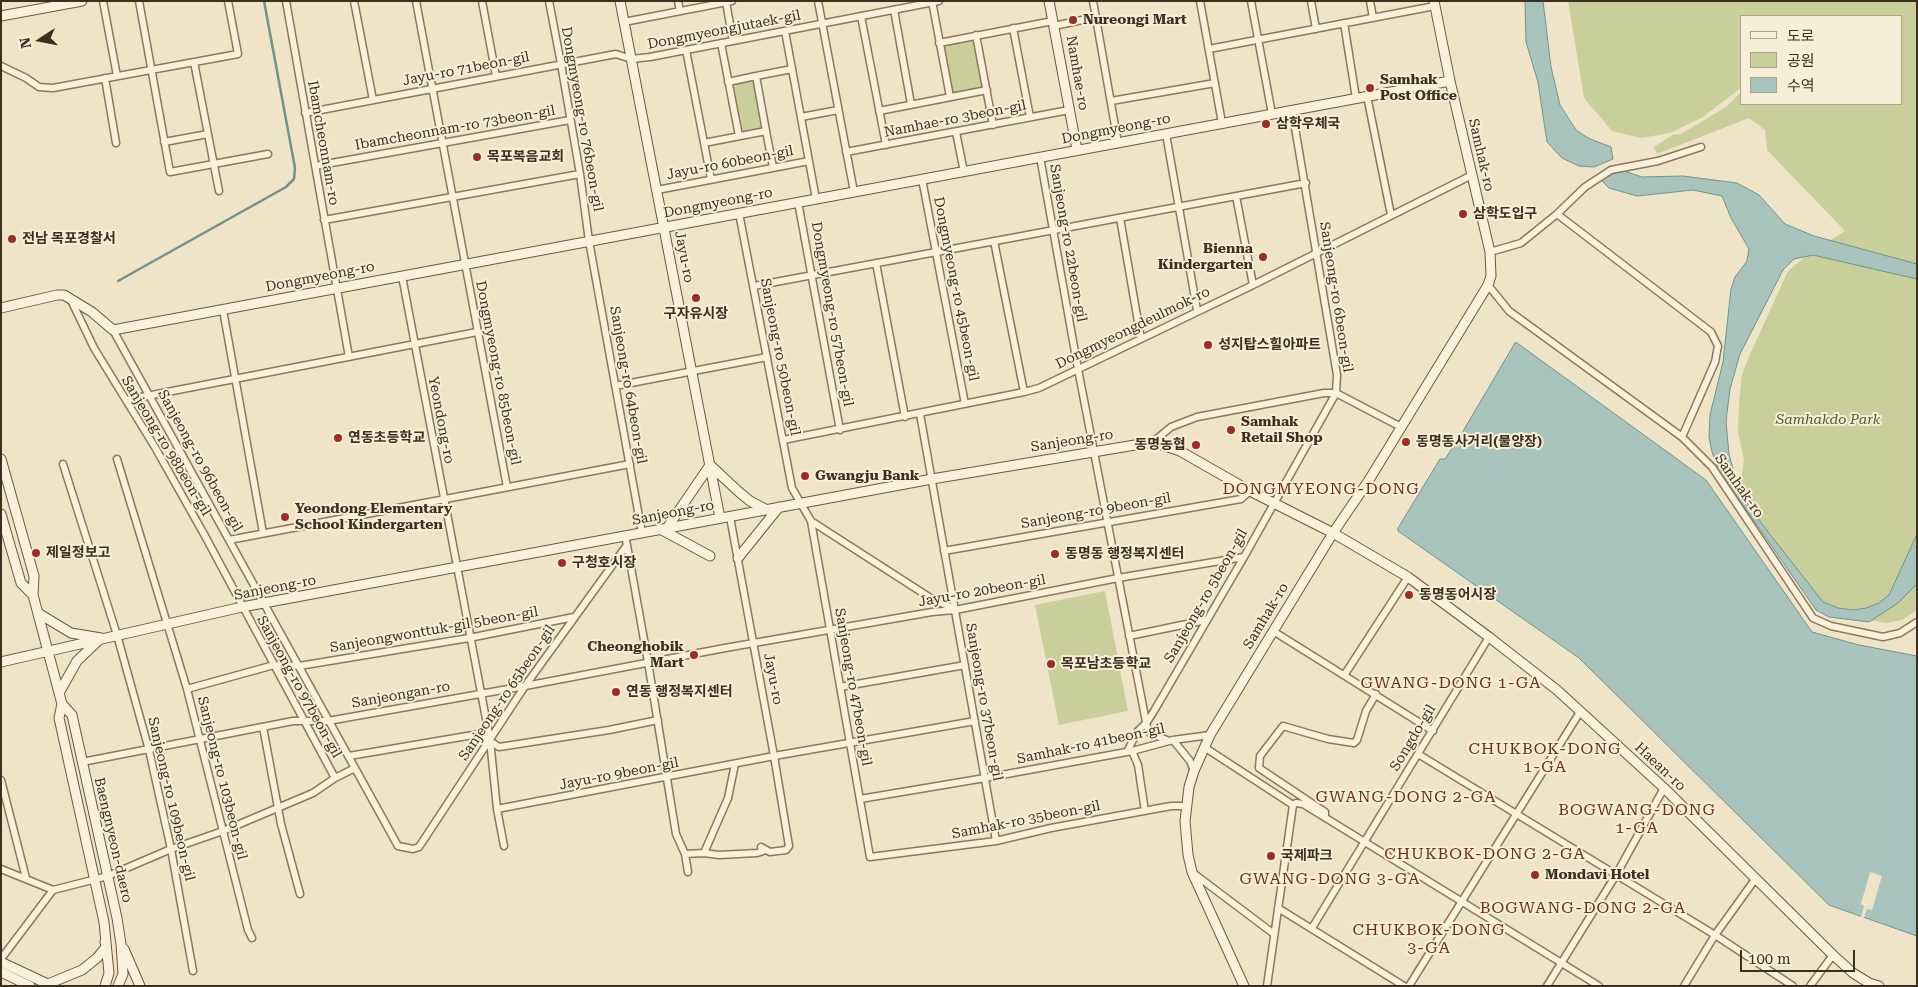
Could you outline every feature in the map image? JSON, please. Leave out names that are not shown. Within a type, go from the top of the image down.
[{"type":"street","points":[[1,16],[82,1]]},
{"type":"street","points":[[104,1],[117,76]]},
{"type":"street","points":[[139,1],[170,172],[268,154]]},
{"type":"street","points":[[1,66],[44,88],[53,88],[238,54],[228,1]]},
{"type":"street","name":"Ibamcheonnam-ro","points":[[286,1],[349,357]]},
{"type":"street","points":[[354,1],[373,100]]},
{"type":"street","name":"Dongmyeong-ro 85beon-gil","points":[[416,1],[507,487]]},
{"type":"street","points":[[482,1],[496,76]]},
{"type":"street","name":"Dongmyeong-ro 76beon-gil","points":[[549,1],[580,174],[589,241]]},
{"type":"street","name":"Jayu-ro","points":[[620,1],[720,518]]},
{"type":"street","points":[[678,1],[680,11]]},
{"type":"street","points":[[818,1],[854,192]]},
{"type":"street","name":"Namhae-ro","points":[[1049,1],[1077,150]]},
{"type":"street","points":[[1093,1],[1118,143]]},
{"type":"street","points":[[1200,1],[1222,123]]},
{"type":"street","points":[[1252,1],[1272,114]]},
{"type":"street","points":[[1311,1],[1316,29]]},
{"type":"street","points":[[1370,1],[1373,18]]},
{"type":"street","points":[[624,22],[729,2],[733,41]]},
{"type":"street","points":[[934,2],[939,43],[950,97]]},
{"type":"street","name":"Dongmyeongjutaek-gil","points":[[631,59],[934,2]]},
{"type":"street","points":[[1209,49],[1373,18],[1435,4]]},
{"type":"street","name":"Samhak-ro","points":[[1244,986],[1192,872],[1186,838],[1186,806],[1194,771],[1210,735],[1333,533],[1488,285],[1491,276],[1490,252],[1450,81],[1435,4]]},
{"type":"street","points":[[894,10],[911,104]]},
{"type":"street","points":[[861,16],[886,145]]},
{"type":"street","points":[[939,43],[1012,28],[1096,17]]},
{"type":"street","points":[[1344,23],[1356,98]]},
{"type":"street","points":[[1012,28],[1030,118]]},
{"type":"street","points":[[785,31],[816,199]]},
{"type":"street","points":[[976,35],[993,125]]},
{"type":"street","points":[[721,43],[739,136]]},
{"type":"street","points":[[686,50],[711,179]]},
{"type":"street","name":"Jayu-ro 71beon-gil","points":[[306,113],[616,54],[631,59]]},
{"type":"street","points":[[194,62],[218,191]]},
{"type":"street","points":[[728,82],[792,69]]},
{"type":"street","points":[[756,76],[773,168]]},
{"type":"street","points":[[105,78],[116,143]]},
{"type":"street","name":"Dongmyeong-ro","points":[[114,330],[1450,81]]},
{"type":"street","points":[[1111,101],[1215,84]]},
{"type":"street","points":[[879,110],[987,90]]},
{"type":"street","points":[[1367,96],[1391,215]]},
{"type":"street","points":[[801,118],[838,110]]},
{"type":"street","name":"Namhae-ro 3beon-gil","points":[[846,152],[1069,110]]},
{"type":"street","name":"Sanjeong-ro 6beon-gil","points":[[1275,503],[1336,393],[1337,375],[1306,183],[1292,110]]},
{"type":"street","name":"Ibamcheonnam-ro 73beon-gil","points":[[315,166],[570,120]]},
{"type":"street","points":[[704,143],[766,131]]},
{"type":"street","points":[[956,132],[964,172]]},
{"type":"street","points":[[164,142],[208,134]]},
{"type":"street","points":[[1166,134],[1197,310]]},
{"type":"street","points":[[1490,252],[1522,243],[1557,214],[1585,187],[1606,173],[1632,165],[1658,161],[1701,147]]},
{"type":"street","name":"Sanjeong-ro 22beon-gil","points":[[1040,157],[1078,369],[1147,722]]},
{"type":"street","name":"Jayu-ro 60beon-gil","points":[[657,190],[809,161]]},
{"type":"street","points":[[324,220],[580,174]]},
{"type":"street","name":"Dongmyeongdeulmok-ro","points":[[783,440],[920,414],[1039,388],[1472,175]]},
{"type":"street","name":"Dongmyeong-ro 45beon-gil","points":[[922,179],[965,404]]},
{"type":"street","points":[[754,286],[1306,183]]},
{"type":"street","points":[[1236,196],[1253,284]]},
{"type":"street","name":"Dongmyeong-ro 57beon-gil","points":[[798,202],[840,430]]},
{"type":"street","name":"Sanjeong-ro 50beon-gil","points":[[739,214],[792,488],[811,521]]},
{"type":"street","points":[[1557,214],[1702,324],[1715,337],[1718,346],[1715,362],[1682,437]]},
{"type":"street","points":[[1120,218],[1141,339]]},
{"type":"street","name":"Sanjeong-ro 64beon-gil","points":[[589,241],[642,533]]},
{"type":"street","points":[[994,241],[1024,392]]},
{"type":"street","points":[[876,263],[904,417]]},
{"type":"street","name":"Yeondong-ro","points":[[402,276],[469,638],[490,740],[504,846]]},
{"type":"street","name":"Samhak-ro","points":[[1488,285],[1509,311],[1682,437],[1712,467],[1813,618],[1831,626],[1883,637],[1900,633],[1917,622]]},
{"type":"street","points":[[1,308],[56,295],[70,297],[114,330]]},
{"type":"street","name":"Sanjeong-ro 98beon-gil","points":[[70,297],[94,348],[205,536],[242,607]]},
{"type":"street","points":[[222,310],[264,533]]},
{"type":"street","name":"Sanjeong-ro 96beon-gil","points":[[114,330],[398,846]]},
{"type":"street","points":[[126,400],[477,332]]},
{"type":"street","points":[[615,386],[767,357]]},
{"type":"street","points":[[1153,442],[1171,427],[1197,417],[1320,393],[1336,393],[1401,427]]},
{"type":"street","name":"Sanjeong-ro 37beon-gil","points":[[920,414],[996,841]]},
{"type":"street","name":"Sanjeong-ro","points":[[1,662],[242,607],[456,568],[626,540],[642,533],[932,479],[1153,442],[1180,451],[1250,491],[1333,533]]},
{"type":"street","name":"Sanjeong-ro 103beon-gil","points":[[116,458],[187,689],[248,930],[252,938]]},
{"type":"street","name":"Baengnyeon-daero","points":[[1,459],[34,576],[33,595],[62,704],[72,715],[108,876],[120,938],[123,974],[118,986]]},
{"type":"street","name":"Sanjeong-ro 109beon-gil","points":[[63,464],[117,635],[149,750],[171,849],[193,971]]},
{"type":"street","points":[[229,540],[630,464]]},
{"type":"street","points":[[710,556],[664,529],[710,465],[750,501],[768,510]]},
{"type":"street","name":"Sanjeong-ro 9beon-gil","points":[[944,550],[1241,499],[1250,491]]},
{"type":"street","name":"Sanjeong-ro 5beon-gil","points":[[1129,751],[1137,732],[1147,722],[1275,503]]},
{"type":"street","points":[[738,558],[779,507]]},
{"type":"street","name":"Baengnyeon-daero","points":[[1,514],[21,583],[33,595]]},
{"type":"street","name":"Jayu-ro","points":[[704,853],[720,855],[757,853],[764,848],[770,852],[786,850],[789,846],[730,517]]},
{"type":"street","points":[[811,521],[929,597],[955,610]]},
{"type":"street","name":"Sanjeong-ro 47beon-gil","points":[[811,521],[870,857]]},
{"type":"street","name":"Haean-ro","points":[[1333,533],[1408,578],[1489,637],[1557,690],[1664,788],[1833,955],[1853,973],[1879,986]]},
{"type":"street","points":[[626,540],[668,778],[676,834],[685,854],[688,872]]},
{"type":"street","name":"Sanjeong-ro 65beon-gil","points":[[398,846],[412,849],[419,847],[626,540]]},
{"type":"street","name":"Jayu-ro 20beon-gil","points":[[725,648],[932,612],[955,610],[1118,578],[1244,557]]},
{"type":"street","points":[[1345,674],[1408,578]]},
{"type":"street","name":"Sanjeong-ro 97beon-gil","points":[[242,607],[335,778]]},
{"type":"street","points":[[38,612],[71,633],[101,638]]},
{"type":"street","name":"Sanjeongwonttuk-gil 5beon-gil","points":[[187,689],[274,665],[299,666],[469,638],[574,617]]},
{"type":"street","points":[[1130,636],[1206,620]]},
{"type":"street","points":[[1273,631],[1345,674],[1432,731]]},
{"type":"street","name":"Songdo-gil","points":[[1312,928],[1489,637]]},
{"type":"street","points":[[59,693],[77,661],[101,638]]},
{"type":"street","name":"Sanjeongan-ro","points":[[82,762],[263,727],[304,720],[328,721],[725,648]]},
{"type":"street","points":[[840,687],[965,665]]},
{"type":"street","points":[[1325,817],[1325,812],[1259,768],[1260,756],[1283,726],[1328,739],[1354,743],[1357,740],[1366,711],[1376,694]]},
{"type":"street","name":"Baengnyeon-daero","points":[[62,704],[59,718],[104,922],[109,973],[105,986]]},
{"type":"street","points":[[1410,986],[1580,712]]},
{"type":"street","points":[[349,756],[479,734],[499,747],[609,730],[658,720]]},
{"type":"street","name":"Jayu-ro 9beon-gil","points":[[498,809],[668,778],[746,761],[975,721]]},
{"type":"street","points":[[1147,722],[1146,727],[1150,733],[1171,741],[1190,762],[1194,771]]},
{"type":"street","points":[[263,727],[278,807],[300,894]]},
{"type":"street","name":"Samhak-ro 41beon-gil","points":[[860,799],[985,778],[1210,735]]},
{"type":"street","points":[[1204,747],[1293,805]]},
{"type":"street","points":[[1129,751],[1138,765],[1145,810]]},
{"type":"street","points":[[1418,754],[1715,935],[1793,986]]},
{"type":"street","points":[[685,854],[704,853],[728,798],[735,764]]},
{"type":"street","points":[[1,869],[53,890],[95,880],[171,849],[223,832],[312,793],[355,768]]},
{"type":"street","points":[[1,780],[26,878]]},
{"type":"street","points":[[1547,986],[1616,875],[1664,788]]},
{"type":"street","points":[[1293,805],[1296,803],[1304,804],[1599,986]]},
{"type":"street","points":[[1267,986],[1293,805]]},
{"type":"street","name":"Samhak-ro 35beon-gil","points":[[870,857],[996,841],[1051,828],[1145,810],[1186,806]]},
{"type":"street","points":[[1192,872],[1274,934]]},
{"type":"street","points":[[1684,986],[1715,935],[1756,878]]},
{"type":"street","points":[[53,890],[1,961],[50,985],[82,970],[97,958],[106,947],[104,922]]},
{"type":"street","points":[[1278,908],[1404,986]]},
{"type":"street","points":[[120,938],[140,986]]},
{"type":"street","points":[[1810,986],[1833,955]]},
{"type":"street","points":[[1,972],[30,986]]},
{"type":"green space","name":"Samhakdo Park","points":[[1568,1],[1772,1],[1772,3],[1773,1],[1917,1],[1917,610],[1902,620],[1886,623],[1835,613],[1818,604],[1739,492],[1744,460],[1738,433],[1739,402],[1742,375],[1750,354],[1788,271],[1805,257],[1845,231],[1767,150],[1765,130],[1749,118],[1657,154],[1654,147],[1672,135],[1681,134],[1726,107],[1740,93],[1740,105],[1903,105],[1903,15],[1740,15],[1740,89],[1703,117],[1670,133],[1641,138],[1612,131],[1584,98]]},
{"type":"green space","points":[[974,38],[984,88],[952,94],[942,44]]},
{"type":"green space","points":[[754,79],[764,129],[742,133],[733,83]]},
{"type":"green space","points":[[1105,591],[1128,711],[1059,725],[1035,605]]},
{"type":"water","points":[[1525,1],[1543,1],[1551,67],[1560,105],[1576,130],[1588,138],[1611,147],[1613,159],[1594,167],[1579,166],[1562,158],[1547,142],[1538,82],[1526,42]]},
{"type":"water","points":[[1621,170],[1642,177],[1683,176],[1737,183],[1759,195],[1785,224],[1814,236],[1917,264],[1917,279],[1813,255],[1794,259],[1783,270],[1740,354],[1730,389],[1726,421],[1729,454],[1739,491],[1765,528],[1823,602],[1838,608],[1853,610],[1879,603],[1889,595],[1917,534],[1917,584],[1898,603],[1869,622],[1829,617],[1816,610],[1718,469],[1712,452],[1709,437],[1710,415],[1723,362],[1731,289],[1735,277],[1747,261],[1749,249],[1731,218],[1722,196],[1693,190],[1637,196],[1609,188],[1601,180],[1609,173]]},
{"type":"water","points":[[1515,343],[1706,480],[1812,632],[1859,645],[1917,656],[1917,936],[1829,905],[1579,658],[1398,531],[1398,528],[1440,459],[1445,459],[1459,438]]},
{"type":"pier","points":[[1870,872],[1882,876],[1872,910],[1867,909],[1864,918],[1861,917],[1864,906],[1861,904]]},
{"type":"waterway","points":[[118,281],[286,187],[294,179],[295,168],[264,1]]},
{"type":"place","name":"Nureongi Mart","points":[[1073,20]]},
{"type":"place","name":"Samhak Post Office","points":[[1370,88]]},
{"type":"place","name":"삼학우체국","points":[[1266,124]]},
{"type":"place","name":"목포복음교회","points":[[477,157]]},
{"type":"place","name":"삼학도입구","points":[[1463,214]]},
{"type":"place","name":"전남 목포경찰서","points":[[12,239]]},
{"type":"place","name":"Bienna Kindergarten","points":[[1263,257]]},
{"type":"place","name":"구자유시장","points":[[696,298]]},
{"type":"place","name":"성지탑스힐아파트","points":[[1208,345]]},
{"type":"place","name":"Samhak Retail Shop","points":[[1231,430]]},
{"type":"place","name":"연동초등학교","points":[[338,438]]},
{"type":"place","name":"동명동사거리(물양장)","points":[[1406,442]]},
{"type":"place","name":"동명농협","points":[[1196,445]]},
{"type":"place","name":"Gwangju Bank","points":[[805,476]]},
{"type":"place","name":"Yeondong Elementary School Kindergarten","points":[[285,517]]},
{"type":"place","name":"제일정보고","points":[[36,553]]},
{"type":"place","name":"동명동 행정복지센터","points":[[1055,554]]},
{"type":"place","name":"구청호시장","points":[[562,563]]},
{"type":"place","name":"동명동어시장","points":[[1409,595]]},
{"type":"place","name":"Cheonghobik Mart","points":[[694,655]]},
{"type":"place","name":"목포남초등학교","points":[[1051,664]]},
{"type":"place","name":"연동 행정복지센터","points":[[616,692]]},
{"type":"place","name":"국제파크","points":[[1271,856]]},
{"type":"place","name":"Mondavi Hotel","points":[[1535,875]]},
{"type":"district","name":"DONGMYEONG-DONG","points":[[1321,489]]},
{"type":"district","name":"GWANG-DONG 1-GA","points":[[1451,683]]},
{"type":"district","name":"CHUKBOK-DONG 1-GA","points":[[1545,758]]},
{"type":"district","name":"GWANG-DONG 2-GA","points":[[1406,797]]},
{"type":"district","name":"BOGWANG-DONG 1-GA","points":[[1637,819]]},
{"type":"district","name":"CHUKBOK-DONG 2-GA","points":[[1485,854]]},
{"type":"district","name":"GWANG-DONG 3-GA","points":[[1330,879]]},
{"type":"district","name":"BOGWANG-DONG 2-GA","points":[[1583,908]]},
{"type":"district","name":"CHUKBOK-DONG 3-GA","points":[[1429,939]]}]
